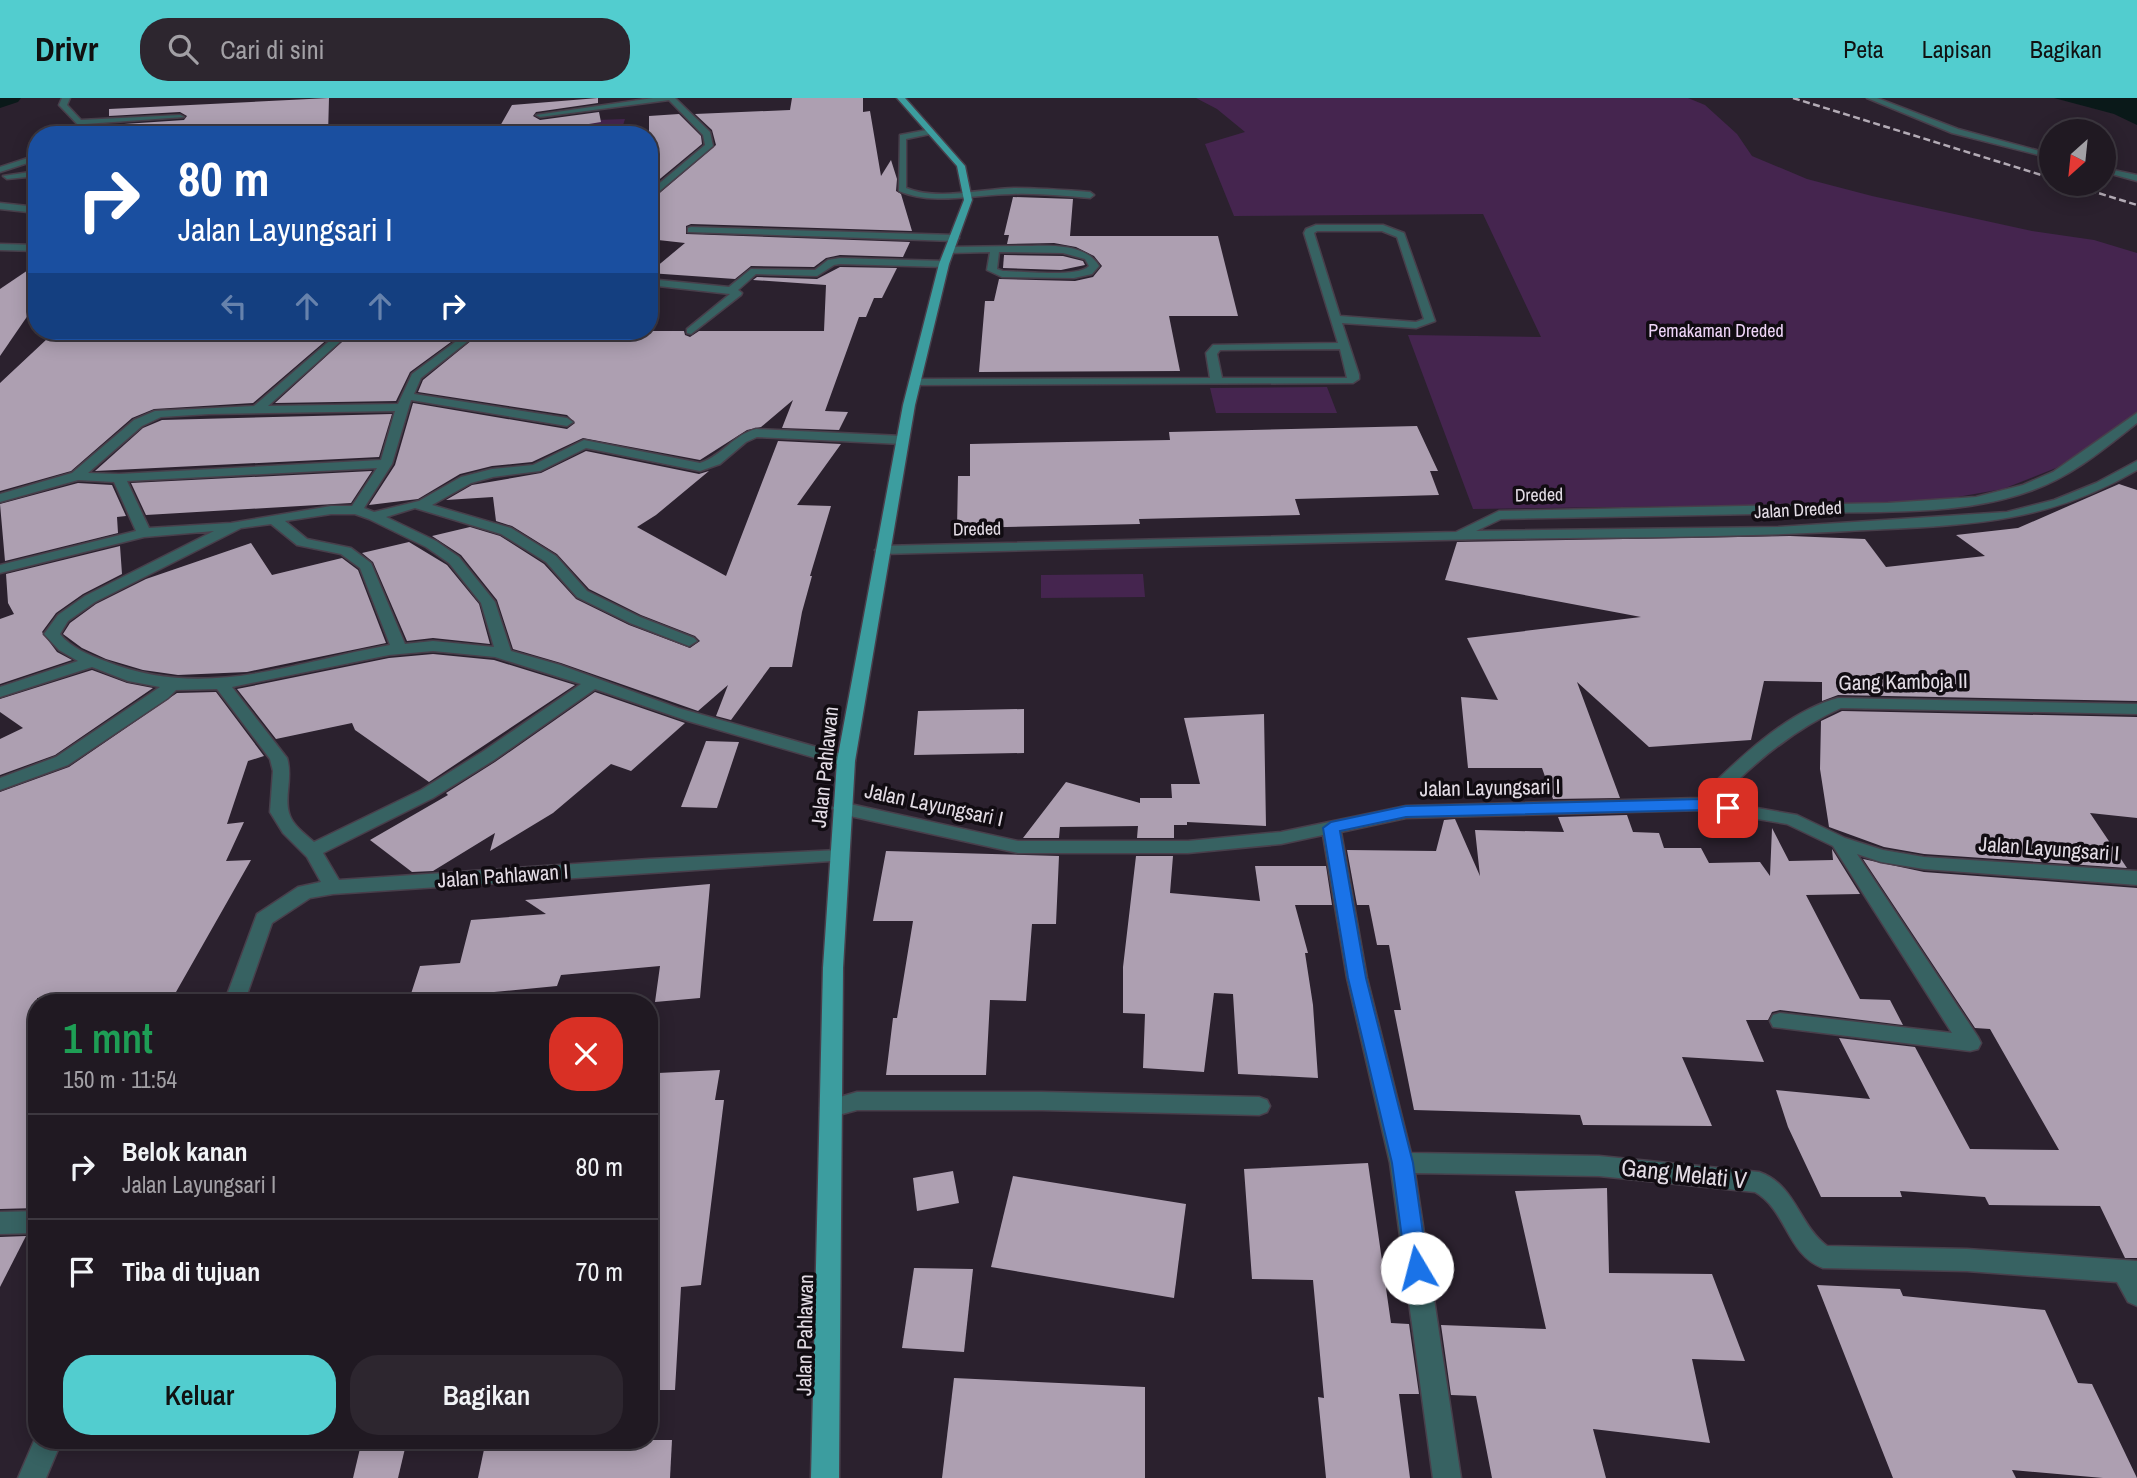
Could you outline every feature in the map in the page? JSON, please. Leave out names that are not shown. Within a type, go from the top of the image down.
[{"type":"main road","points":[[901,98],[961,166],[969,192]]},
{"type":"main road","name":"Jalan Pahlawan","points":[[825,1478],[833,968],[846,761],[902,440],[949,251],[969,192]]},
{"type":"street","points":[[66,98],[63,105],[82,126]]},
{"type":"street","points":[[540,115],[671,98],[707,134],[709,146],[658,188]]},
{"type":"street","points":[[1871,98],[1955,131],[2039,153]]},
{"type":"street","points":[[79,122],[117,118],[180,117]]},
{"type":"street","points":[[932,131],[904,135],[902,189],[908,193],[929,196],[1017,191],[1090,195]]},
{"type":"street","points":[[0,170],[28,160]]},
{"type":"street","points":[[0,178],[28,173]]},
{"type":"street","points":[[2116,173],[2137,178]]},
{"type":"street","points":[[0,206],[28,209]]},
{"type":"street","points":[[915,382],[1349,381],[1354,378],[1309,233],[1310,230],[1382,228],[1401,235],[1430,321],[1416,325],[1336,319]]},
{"type":"street","points":[[691,230],[949,251]]},
{"type":"street","points":[[0,247],[28,248]]},
{"type":"street","points":[[732,290],[754,271],[817,273],[834,261],[949,251],[995,250],[1073,251],[1087,256],[1094,266],[1089,272],[1074,275],[1002,274],[992,270],[995,250]]},
{"type":"street","points":[[658,283],[732,290],[737,295],[691,331]]},
{"type":"street","points":[[257,410],[337,340]]},
{"type":"street","points":[[356,510],[386,464],[416,376],[464,340]]},
{"type":"street","points":[[1217,382],[1212,353],[1222,346],[1345,346]]},
{"type":"street","points":[[77,476],[138,423],[151,416],[209,410],[405,402],[567,422]]},
{"type":"street","name":"Dreded","points":[[882,551],[1450,538],[1499,515],[1946,504],[2031,487],[2082,459],[2137,417]]},
{"type":"street","points":[[420,506],[466,480],[492,473],[542,466],[584,444],[700,467],[713,464],[746,436],[756,433],[902,440]]},
{"type":"street","points":[[0,498],[77,476],[119,478],[386,464]]},
{"type":"street","name":"Jalan Dreded","points":[[1450,538],[1778,531],[2007,516],[2059,503],[2101,486],[2137,465]]},
{"type":"street","points":[[119,478],[144,533]]},
{"type":"street","points":[[374,516],[408,505],[420,506],[506,531],[551,559],[582,594],[635,620],[689,641]]},
{"type":"street","points":[[0,569],[144,533],[237,525],[331,510],[356,510],[431,544],[454,560],[488,602],[504,654]]},
{"type":"street","points":[[1658,512],[1671,533]]},
{"type":"street","points":[[273,519],[302,542],[346,551],[366,566],[399,649]]},
{"type":"street","points":[[237,525],[90,598],[54,628],[52,634],[55,639],[119,676],[170,687],[252,681],[323,663],[399,649],[444,646],[504,654],[670,711],[846,761]]},
{"type":"street","points":[[0,692],[91,662]]},
{"type":"street","points":[[312,851],[427,794],[488,756],[593,683]]},
{"type":"street","points":[[222,684],[278,758],[282,771],[279,812],[289,829],[312,851],[334,887]]},
{"type":"street","points":[[0,784],[62,761],[170,687]]},
{"type":"street","name":"Gang Kamboja II","points":[[1704,804],[1732,774],[1774,740],[1813,713],[1838,702],[2137,709]]},
{"type":"street","name":"Jalan Layungsari I","points":[[841,808],[1018,847],[1215,846],[1281,838],[1406,812],[1704,804],[1791,819],[1839,842],[1881,856],[1924,863],[2137,878]]},
{"type":"street","points":[[1331,828],[1357,978],[1402,1163],[1447,1478]]},
{"type":"street","points":[[1780,1021],[1970,1042],[1839,842]]},
{"type":"street","name":"Jalan Pahlawan I","points":[[237,994],[264,919],[305,892],[334,887],[649,865],[839,856]]},
{"type":"street","points":[[831,1108],[857,1101],[1107,1102],[1259,1106]]},
{"type":"street","name":"Gang Melati V","points":[[1402,1163],[1599,1166],[1759,1182],[1777,1192],[1810,1248],[1824,1257],[1967,1260],[2130,1272]]},
{"type":"street","points":[[0,1223],[28,1222]]},
{"type":"street","points":[[2130,1272],[2137,1294]]},
{"type":"street","points":[[32,1478],[44,1449]]},
{"type":"green space","name":"Pemakaman Dreded","points":[[1196,98],[1688,98],[1705,105],[1737,134],[1752,156],[1807,179],[2032,231],[2094,240],[2137,253],[2137,415],[2056,468],[2003,489],[1923,503],[1473,509],[1408,335],[1541,337],[1483,214],[1234,216],[1205,144],[1245,132],[1217,109]]},
{"type":"green space","points":[[625,119],[623,126],[567,126],[569,121]]},
{"type":"green space","points":[[1327,387],[1337,413],[1216,413],[1210,388]]},
{"type":"green space","points":[[1143,574],[1145,597],[1041,598],[1041,575]]},
{"type":"shaded area","points":[[2054,98],[2137,98],[2137,125],[2114,114]]},
{"type":"building","points":[[329,98],[328,126],[109,126],[184,120],[187,116],[180,112],[109,116],[109,109]]},
{"type":"building","points":[[598,98],[598,103],[536,112],[533,116],[540,120],[599,112],[601,122],[577,126],[500,126],[512,105]]},
{"type":"building","points":[[792,98],[863,98],[863,112],[870,111],[881,176],[891,160],[897,179],[896,191],[901,194],[912,231],[691,224],[686,226],[686,234],[910,242],[903,257],[840,255],[826,258],[814,267],[751,266],[735,279],[658,274],[658,266],[685,243],[658,240],[658,194],[716,145],[712,130],[695,114],[790,110]]},
{"type":"building","points":[[679,114],[701,136],[702,144],[658,181],[658,126],[649,126],[649,116]]},
{"type":"building","points":[[1013,197],[1073,199],[1070,236],[1218,236],[1238,316],[1169,316],[1180,371],[979,372],[985,301],[994,301],[999,279],[1075,281],[1093,277],[1102,266],[1094,256],[1076,247],[1054,243],[1007,244],[1009,235],[1004,235]]},
{"type":"building","points":[[1004,255],[1063,256],[1083,261],[1085,265],[1061,270],[1003,268]]},
{"type":"building","points":[[840,267],[897,268],[882,298],[874,298],[866,317],[859,317],[825,411],[848,412],[839,430],[782,428],[793,400],[761,427],[747,430],[700,460],[583,438],[532,462],[492,466],[460,474],[418,499],[369,505],[395,465],[413,403],[567,429],[575,423],[567,415],[418,392],[423,380],[472,340],[658,340],[658,331],[684,331],[685,335],[690,337],[699,331],[824,331],[826,285],[753,280],[757,277],[817,279]]},
{"type":"building","points":[[28,270],[28,315],[0,356],[0,289]]},
{"type":"building","points":[[46,340],[326,340],[253,403],[154,409],[132,418],[71,471],[0,491],[0,383]]},
{"type":"building","points":[[344,340],[454,340],[410,372],[396,401],[275,403]]},
{"type":"building","points":[[392,414],[379,457],[95,471],[143,428],[162,420]]},
{"type":"building","points":[[1417,426],[1438,471],[1430,471],[1439,495],[1295,499],[1300,515],[1139,519],[1140,524],[957,528],[958,476],[970,476],[970,444],[1170,440],[1169,432]]},
{"type":"building","points":[[778,441],[841,444],[797,505],[831,506],[810,576],[792,667],[770,667],[731,720],[716,716],[728,685],[698,711],[513,649],[497,600],[461,555],[432,536],[470,527],[500,536],[544,564],[576,599],[629,625],[690,648],[700,641],[695,636],[641,615],[589,589],[557,554],[512,526],[496,521],[493,497],[446,500],[472,485],[541,473],[586,451],[699,474],[709,471],[656,515],[637,527],[726,576]]},
{"type":"building","points":[[372,471],[351,503],[146,515],[131,483]]},
{"type":"building","points":[[78,483],[112,485],[126,516],[117,517],[118,533],[5,561],[0,504]]},
{"type":"building","points":[[2119,484],[2137,490],[2137,701],[1838,695],[1822,701],[1822,682],[1764,681],[1751,740],[1649,747],[1577,682],[1620,798],[1553,799],[1542,768],[1468,768],[1461,697],[1498,700],[1467,638],[1641,617],[1445,580],[1457,542],[1790,536],[1865,539],[1886,567],[1985,556],[1956,535],[2018,528]]},
{"type":"building","points":[[409,542],[447,565],[479,604],[490,644],[433,638],[407,641],[373,562],[362,553]]},
{"type":"building","points":[[251,543],[272,575],[342,558],[358,570],[386,643],[247,672],[178,675],[143,670],[106,659],[82,648],[63,634],[70,623],[96,604],[146,579]]},
{"type":"building","points":[[120,546],[122,574],[83,594],[56,613],[42,632],[57,652],[72,660],[0,684],[0,619],[14,614],[8,603],[6,574]]},
{"type":"building","points":[[433,654],[494,660],[575,685],[429,782],[355,730],[352,723],[276,739],[237,689],[389,658]]},
{"type":"building","points":[[92,670],[127,683],[153,688],[55,755],[0,775],[0,739],[23,728],[0,712],[0,699]]},
{"type":"building","points":[[216,692],[264,756],[248,761],[227,824],[244,822],[226,861],[251,860],[176,992],[28,994],[28,1208],[0,1209],[0,792],[69,767],[177,693]]},
{"type":"building","points":[[595,692],[685,723],[631,771],[611,764],[553,813],[490,851],[495,833],[433,871],[412,872],[370,840],[448,795],[446,793]]},
{"type":"building","points":[[1024,709],[1024,753],[914,755],[918,711]]},
{"type":"building","points":[[1842,711],[2137,717],[2137,818],[2090,813],[2127,868],[1924,854],[1884,847],[1829,827],[1820,769],[1821,721]]},
{"type":"building","points":[[1264,714],[1266,826],[1187,822],[1187,825],[1174,825],[1174,838],[1137,838],[1138,826],[1060,827],[1059,838],[1023,838],[1066,782],[1140,803],[1140,798],[1172,798],[1171,784],[1200,784],[1184,718]]},
{"type":"building","points":[[706,741],[739,742],[717,808],[681,807]]},
{"type":"building","points":[[1627,815],[1633,832],[1659,833],[1664,848],[1701,848],[1709,863],[1760,862],[1770,876],[1772,828],[1789,861],[1833,860],[1832,849],[1860,894],[1806,895],[1860,999],[1890,1000],[1903,1025],[1780,1010],[1772,1012],[1768,1020],[1746,1020],[1764,1062],[1682,1057],[1712,1126],[1583,1125],[1580,1115],[1414,1110],[1394,1010],[1401,1010],[1389,945],[1377,945],[1369,905],[1357,905],[1347,850],[1436,851],[1444,820],[1455,819],[1480,876],[1475,830],[1564,832],[1558,817]]},
{"type":"building","points":[[886,851],[1059,856],[1056,924],[1032,924],[1026,1001],[990,1000],[986,1075],[886,1075],[893,1018],[897,1018],[913,921],[873,921]]},
{"type":"building","points":[[1136,856],[1173,856],[1170,893],[1260,901],[1255,866],[1326,866],[1332,905],[1295,905],[1308,953],[1305,953],[1313,1005],[1318,1078],[1238,1074],[1233,994],[1214,993],[1204,1072],[1143,1068],[1145,1014],[1123,1013],[1123,967]]},
{"type":"building","points":[[1863,859],[1924,872],[2137,888],[2137,1258],[2125,1258],[2100,1206],[1989,1205],[1985,1197],[1900,1191],[1902,1197],[1821,1197],[1788,1127],[1776,1090],[1870,1099],[1839,1038],[1915,1047],[1970,1149],[2059,1150],[1990,1029],[1975,1028]]},
{"type":"building","points":[[710,884],[700,998],[658,1002],[656,994],[660,966],[561,975],[557,986],[472,994],[411,994],[420,966],[460,963],[471,920],[546,914],[525,900]]},
{"type":"building","points":[[720,1070],[715,1100],[724,1100],[701,1285],[681,1287],[675,1390],[658,1390],[658,1073]]},
{"type":"building","points":[[1368,1163],[1391,1323],[1409,1324],[1419,1394],[1399,1394],[1410,1478],[1326,1478],[1318,1397],[1324,1398],[1313,1280],[1252,1279],[1244,1169]]},
{"type":"building","points":[[953,1171],[959,1203],[917,1211],[913,1178]]},
{"type":"building","points":[[1013,1176],[1186,1204],[1174,1298],[991,1267]]},
{"type":"building","points":[[1607,1188],[1609,1273],[1712,1274],[1745,1361],[1692,1359],[1710,1443],[1593,1429],[1606,1478],[1492,1478],[1476,1396],[1451,1395],[1441,1325],[1546,1329],[1515,1191]]},
{"type":"building","points":[[26,1236],[0,1287],[0,1237]]},
{"type":"building","points":[[914,1268],[973,1269],[964,1352],[902,1348]]},
{"type":"building","points":[[1817,1285],[1900,1289],[1903,1296],[2045,1310],[2078,1383],[2092,1384],[2137,1478],[2103,1478],[2012,1470],[2016,1478],[1893,1478]]},
{"type":"building","points":[[954,1378],[1145,1387],[1145,1478],[942,1478]]},
{"type":"building","points":[[658,1440],[672,1440],[670,1478],[478,1478],[484,1449],[658,1449]]},
{"type":"building","points":[[360,1449],[405,1449],[398,1478],[353,1478]]},
{"type":"waterway","points":[[0,103],[12,98]]},
{"type":"waterway","points":[[0,310],[28,307]]},
{"type":"railway","points":[[1793,98],[2039,174]]},
{"type":"railway","points":[[2108,196],[2137,205]]},
{"type":"route","points":[[1417,1268],[1402,1163],[1357,978],[1331,828],[1406,812],[1704,804],[1728,808]]}]
